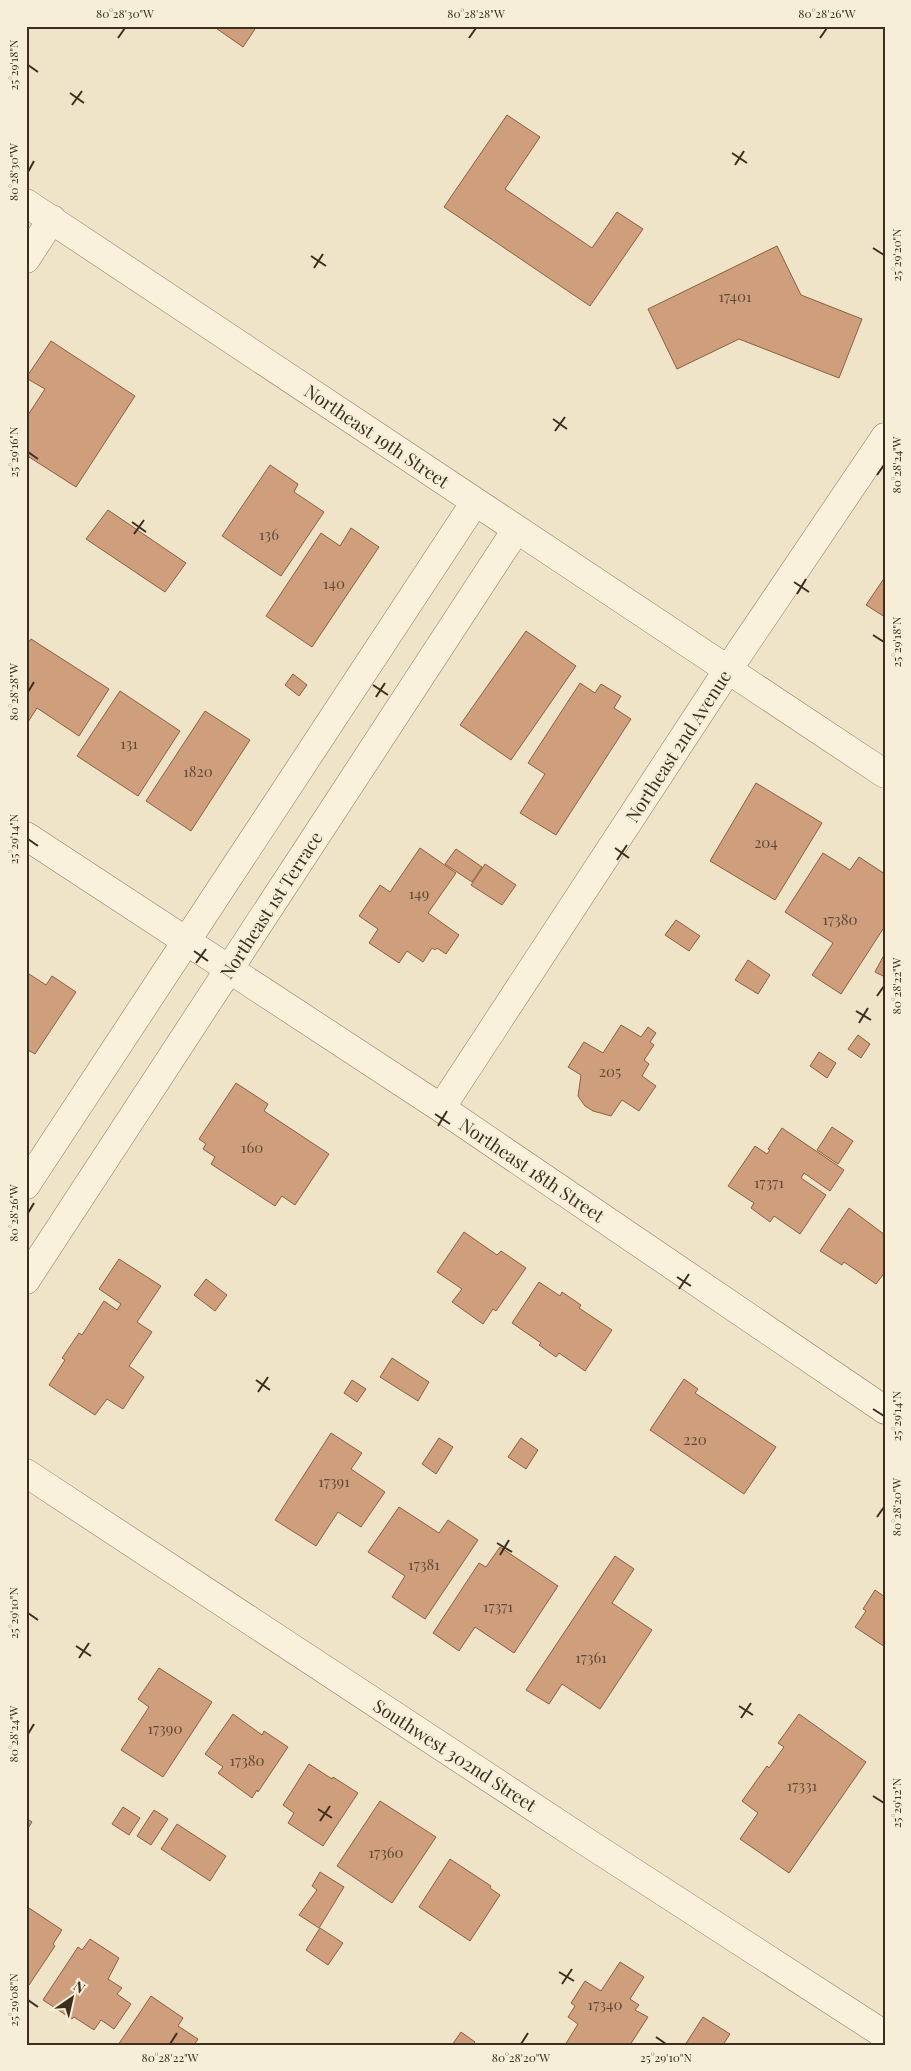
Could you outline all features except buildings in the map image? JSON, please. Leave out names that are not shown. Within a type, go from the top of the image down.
[{"type":"street","name":"Northeast 19th Street","points":[[26,203],[727,671],[885,774]]},
{"type":"street","points":[[26,259],[52,220]]},
{"type":"street","name":"Northeast 2nd Avenue","points":[[441,1108],[727,671],[885,437]]},
{"type":"street","points":[[26,1184],[475,502]]},
{"type":"street","name":"Northeast 1st Terrace","points":[[26,1280],[516,530]]},
{"type":"street","name":"Northeast 18th Street","points":[[26,836],[441,1108],[885,1410]]},
{"type":"street","name":"Southwest 302nd Street","points":[[26,1473],[582,1839],[885,2035]]}]
